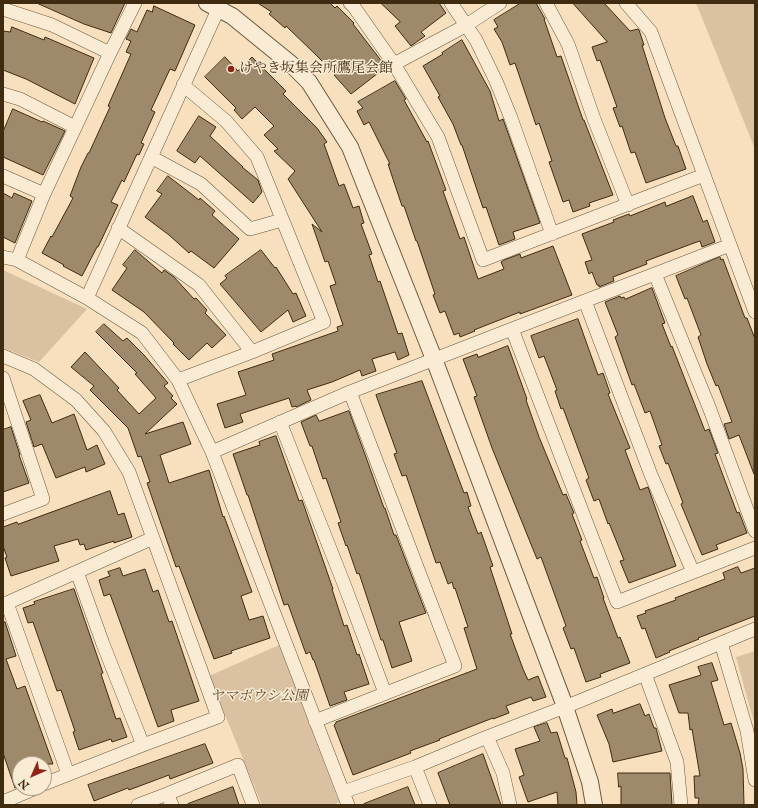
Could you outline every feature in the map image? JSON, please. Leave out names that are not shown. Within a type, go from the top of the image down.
[{"type":"street","points":[[17,260],[44,194],[135,3]]},
{"type":"street","points":[[350,3],[394,64],[438,137],[483,260],[704,175]]},
{"type":"street","points":[[451,3],[465,26],[476,40],[496,81],[512,118],[552,234]]},
{"type":"street","points":[[394,64],[465,26],[500,3]]},
{"type":"street","points":[[546,3],[568,44],[594,119],[628,205]]},
{"type":"street","points":[[626,3],[651,32],[755,312]]},
{"type":"street","points":[[87,298],[184,85],[215,5],[232,16],[291,64],[309,82],[350,148],[434,359],[565,707],[590,782],[594,805]]},
{"type":"street","points":[[3,9],[52,24],[110,53]]},
{"type":"street","points":[[178,380],[252,352],[324,322],[257,157],[226,121],[184,85]]},
{"type":"street","points":[[3,94],[20,99],[75,127]]},
{"type":"street","points":[[151,157],[201,184],[250,229],[282,220]]},
{"type":"street","points":[[3,176],[44,194]]},
{"type":"street","points":[[118,228],[199,285],[252,352]]},
{"type":"street","points":[[212,452],[350,392],[730,245]]},
{"type":"street","points":[[3,257],[17,260],[87,298],[142,333],[178,380],[212,452],[348,805]]},
{"type":"street","points":[[655,274],[709,406],[755,531]]},
{"type":"street","points":[[585,301],[651,475],[694,572]]},
{"type":"street","points":[[512,329],[616,602],[755,548]]},
{"type":"street","points":[[3,356],[34,369],[76,400],[104,431],[129,472],[218,717],[143,744],[52,781]]},
{"type":"street","points":[[3,378],[43,499],[3,514]]},
{"type":"street","points":[[315,721],[455,666],[350,392]]},
{"type":"street","points":[[280,422],[386,693]]},
{"type":"street","points":[[68,774],[7,603],[153,538]]},
{"type":"street","points":[[77,572],[103,644],[143,744]]},
{"type":"street","points":[[343,792],[415,767],[755,629]]},
{"type":"street","points":[[720,643],[747,731],[755,780]]},
{"type":"street","points":[[645,674],[677,762],[681,805]]},
{"type":"street","points":[[488,737],[503,773],[510,805]]},
{"type":"street","points":[[138,805],[170,799],[238,765],[253,805]]},
{"type":"street","points":[[415,767],[430,805]]},
{"type":"street","points":[[3,802],[17,796]]},
{"type":"green space","points":[[696,3],[755,3],[755,149]]},
{"type":"green space","points":[[3,270],[87,309],[39,362],[3,348]]},
{"type":"green space","name":"ヤマボウシ公園","points":[[279,645],[339,802],[333,805],[262,805],[209,676]]},
{"type":"green space","points":[[755,651],[755,726],[736,657]]},
{"type":"building","points":[[37,3],[125,3],[111,33],[84,24]]},
{"type":"building","points":[[258,3],[330,3],[335,8],[337,6],[354,23],[353,24],[386,67],[351,94],[334,75],[335,74],[315,54],[286,26],[285,28],[269,14],[271,12]]},
{"type":"building","points":[[381,3],[439,3],[446,13],[421,32],[425,36],[411,46],[395,26],[400,22]]},
{"type":"building","points":[[521,3],[536,3],[545,19],[557,57],[561,56],[583,120],[613,195],[589,203],[590,206],[573,212],[569,200],[563,202],[549,162],[552,161],[539,123],[536,125],[515,63],[510,65],[502,42],[494,29],[498,27],[494,20]]},
{"type":"building","points":[[573,3],[604,3],[630,31],[639,30],[644,45],[642,45],[665,118],[676,146],[678,146],[686,169],[646,183],[635,152],[631,153],[622,126],[620,127],[613,108],[617,107],[600,60],[597,61],[592,47],[607,42]]},
{"type":"building","points":[[154,6],[195,25],[175,71],[170,69],[151,110],[155,112],[141,143],[144,144],[139,155],[137,154],[124,182],[122,180],[111,202],[118,205],[82,276],[42,253],[73,198],[70,196],[81,167],[110,107],[108,106],[131,54],[126,52],[131,41],[126,39],[131,29],[137,32],[147,10],[152,12]]},
{"type":"building","points":[[12,27],[44,40],[45,37],[94,58],[75,104],[26,79],[3,70],[3,31],[10,32]]},
{"type":"building","points":[[462,40],[490,91],[499,121],[503,119],[540,223],[513,232],[515,239],[499,245],[486,207],[483,208],[462,145],[453,124],[438,97],[440,96],[423,66]]},
{"type":"building","points":[[225,57],[238,71],[252,57],[286,91],[283,94],[317,128],[327,142],[324,144],[339,186],[344,184],[353,208],[359,206],[364,223],[361,224],[372,254],[369,255],[378,282],[380,281],[398,334],[402,333],[409,355],[398,360],[395,352],[372,359],[376,371],[362,376],[360,370],[332,382],[307,390],[311,400],[296,407],[292,407],[289,398],[240,414],[243,422],[225,428],[217,404],[246,395],[238,372],[274,360],[272,354],[338,331],[337,327],[343,325],[330,286],[336,284],[328,261],[325,262],[312,224],[322,232],[288,179],[295,171],[274,151],[278,149],[264,135],[274,126],[255,107],[242,119],[234,110],[236,108],[205,77]]},
{"type":"building","points":[[395,81],[406,99],[404,100],[427,142],[428,141],[446,190],[443,191],[460,239],[464,237],[478,279],[504,269],[501,262],[504,260],[520,254],[521,258],[553,246],[572,295],[520,314],[520,312],[460,337],[459,333],[454,335],[445,311],[440,313],[433,295],[435,294],[404,206],[402,206],[388,164],[390,164],[369,122],[364,125],[357,111],[363,108],[358,102]]},
{"type":"building","points":[[13,109],[65,131],[43,175],[3,157],[3,132]]},
{"type":"building","points":[[199,116],[216,127],[210,136],[242,167],[258,180],[262,192],[253,203],[200,156],[195,163],[177,151]]},
{"type":"building","points":[[168,176],[199,200],[200,198],[215,211],[212,215],[239,239],[214,268],[191,251],[189,253],[169,235],[145,217],[162,194],[157,191]]},
{"type":"building","points":[[3,193],[12,198],[14,193],[32,201],[15,243],[3,237]]},
{"type":"building","points":[[693,196],[703,222],[707,220],[715,242],[702,247],[700,241],[694,243],[646,261],[647,264],[613,277],[614,281],[599,287],[599,285],[597,285],[592,272],[589,274],[585,262],[592,260],[582,234],[614,222],[613,220],[629,214],[630,216],[665,202],[666,206]]},
{"type":"building","points":[[135,250],[162,273],[164,270],[174,277],[194,299],[196,298],[207,310],[205,313],[226,335],[212,348],[207,343],[189,360],[144,312],[112,290],[127,268],[123,265]]},
{"type":"building","points":[[261,250],[275,268],[276,267],[293,294],[296,293],[306,316],[293,322],[288,310],[261,332],[220,284],[227,278],[225,276]]},
{"type":"building","points":[[720,257],[721,260],[723,259],[745,318],[747,318],[755,339],[754,474],[739,435],[729,439],[724,424],[732,422],[718,385],[716,386],[707,364],[698,337],[701,335],[687,298],[685,299],[676,276]]},
{"type":"building","points":[[652,288],[665,323],[662,324],[705,431],[709,429],[718,453],[715,454],[737,513],[739,512],[747,533],[716,545],[718,549],[702,555],[681,504],[683,503],[668,463],[666,464],[659,446],[662,445],[650,411],[645,413],[634,384],[632,385],[615,337],[618,335],[605,302],[620,296],[621,298],[624,297],[625,299]]},
{"type":"building","points":[[578,319],[598,375],[603,373],[610,393],[608,394],[630,448],[625,450],[640,490],[648,487],[676,566],[629,583],[620,561],[624,560],[599,499],[594,501],[586,480],[589,478],[563,408],[561,409],[555,391],[557,390],[544,356],[539,358],[531,336]]},
{"type":"building","points":[[104,324],[123,341],[127,338],[168,383],[164,386],[173,396],[171,398],[177,404],[145,434],[183,422],[191,444],[160,455],[169,483],[209,470],[223,517],[224,516],[252,592],[241,596],[249,620],[263,616],[270,638],[231,651],[232,653],[214,659],[179,566],[176,567],[147,483],[150,482],[141,456],[138,457],[128,428],[90,390],[94,386],[71,367],[85,352],[119,388],[117,390],[139,414],[156,398],[135,374],[137,373],[96,332]]},
{"type":"building","points":[[508,346],[539,437],[563,495],[566,494],[574,513],[572,514],[582,540],[580,541],[594,578],[597,577],[618,638],[620,637],[630,663],[600,674],[601,677],[586,682],[574,648],[571,649],[563,628],[566,626],[541,557],[537,559],[492,448],[474,397],[477,396],[463,359],[477,354],[478,357]]},
{"type":"building","points":[[422,381],[464,493],[467,492],[471,506],[468,507],[478,534],[481,532],[493,566],[490,567],[512,634],[510,634],[523,669],[528,680],[538,676],[546,697],[533,701],[531,697],[506,706],[509,713],[439,739],[440,740],[410,751],[411,753],[353,775],[334,725],[336,722],[477,669],[464,628],[468,627],[455,588],[454,589],[452,582],[448,584],[440,562],[436,563],[406,475],[402,476],[394,454],[397,453],[376,395]]},
{"type":"building","points":[[40,395],[52,423],[74,414],[87,450],[97,445],[105,464],[86,472],[85,467],[56,478],[42,444],[34,447],[26,422],[31,420],[23,401]]},
{"type":"building","points":[[349,411],[394,535],[396,535],[426,613],[399,622],[412,661],[392,668],[383,640],[381,640],[359,573],[357,574],[338,523],[341,522],[326,478],[323,479],[312,446],[310,446],[301,422],[316,415],[319,421]]},
{"type":"building","points":[[11,427],[29,483],[3,492],[3,430]]},
{"type":"building","points":[[276,436],[299,501],[302,500],[333,589],[344,626],[347,625],[369,684],[344,692],[347,700],[330,706],[314,660],[310,652],[306,654],[288,604],[284,605],[233,454],[260,445],[259,442]]},
{"type":"building","points":[[110,491],[118,515],[124,513],[132,537],[86,550],[84,544],[80,545],[78,539],[54,546],[59,561],[11,576],[3,546],[3,527],[17,522],[18,524]]},
{"type":"building","points":[[738,567],[741,573],[755,568],[755,616],[698,638],[699,639],[656,658],[645,628],[642,629],[637,616],[646,613],[645,611],[676,600],[675,598],[725,579],[723,573]]},
{"type":"building","points":[[120,568],[123,576],[145,569],[153,592],[158,590],[169,622],[172,621],[199,701],[171,710],[174,721],[158,727],[110,594],[104,596],[99,580],[110,576],[108,572]]},
{"type":"building","points":[[74,589],[103,673],[101,674],[116,719],[120,718],[127,737],[112,742],[111,739],[79,750],[73,732],[75,731],[61,690],[57,691],[33,622],[28,623],[23,608],[35,604],[34,602]]},
{"type":"building","points":[[5,622],[16,656],[6,659],[17,689],[25,686],[50,756],[12,756],[12,779],[3,753],[3,623]]},
{"type":"building","points":[[712,663],[718,680],[711,682],[724,725],[731,723],[740,753],[743,769],[744,805],[698,805],[699,798],[695,798],[694,776],[700,776],[692,729],[690,730],[688,713],[679,713],[669,685],[701,675],[698,667]]},
{"type":"building","points":[[640,704],[645,716],[649,714],[654,728],[656,728],[662,751],[613,762],[609,744],[597,715],[612,709],[613,713]]},
{"type":"building","points":[[547,723],[551,733],[557,732],[565,758],[567,758],[576,792],[577,805],[558,805],[557,792],[528,802],[519,777],[524,775],[515,749],[540,741],[534,727]]},
{"type":"building","points":[[205,744],[213,763],[170,779],[169,775],[94,801],[88,785]]},
{"type":"building","points":[[483,754],[501,805],[450,805],[438,773]]},
{"type":"building","points":[[618,773],[670,773],[672,805],[621,805],[621,786],[619,787]]},
{"type":"building","points":[[233,787],[239,805],[188,805],[188,804]]},
{"type":"building","points":[[408,787],[415,805],[364,805],[364,804]]},
{"type":"place","name":"けやき坂集会所鷹尾会館","points":[[231,69]]}]
